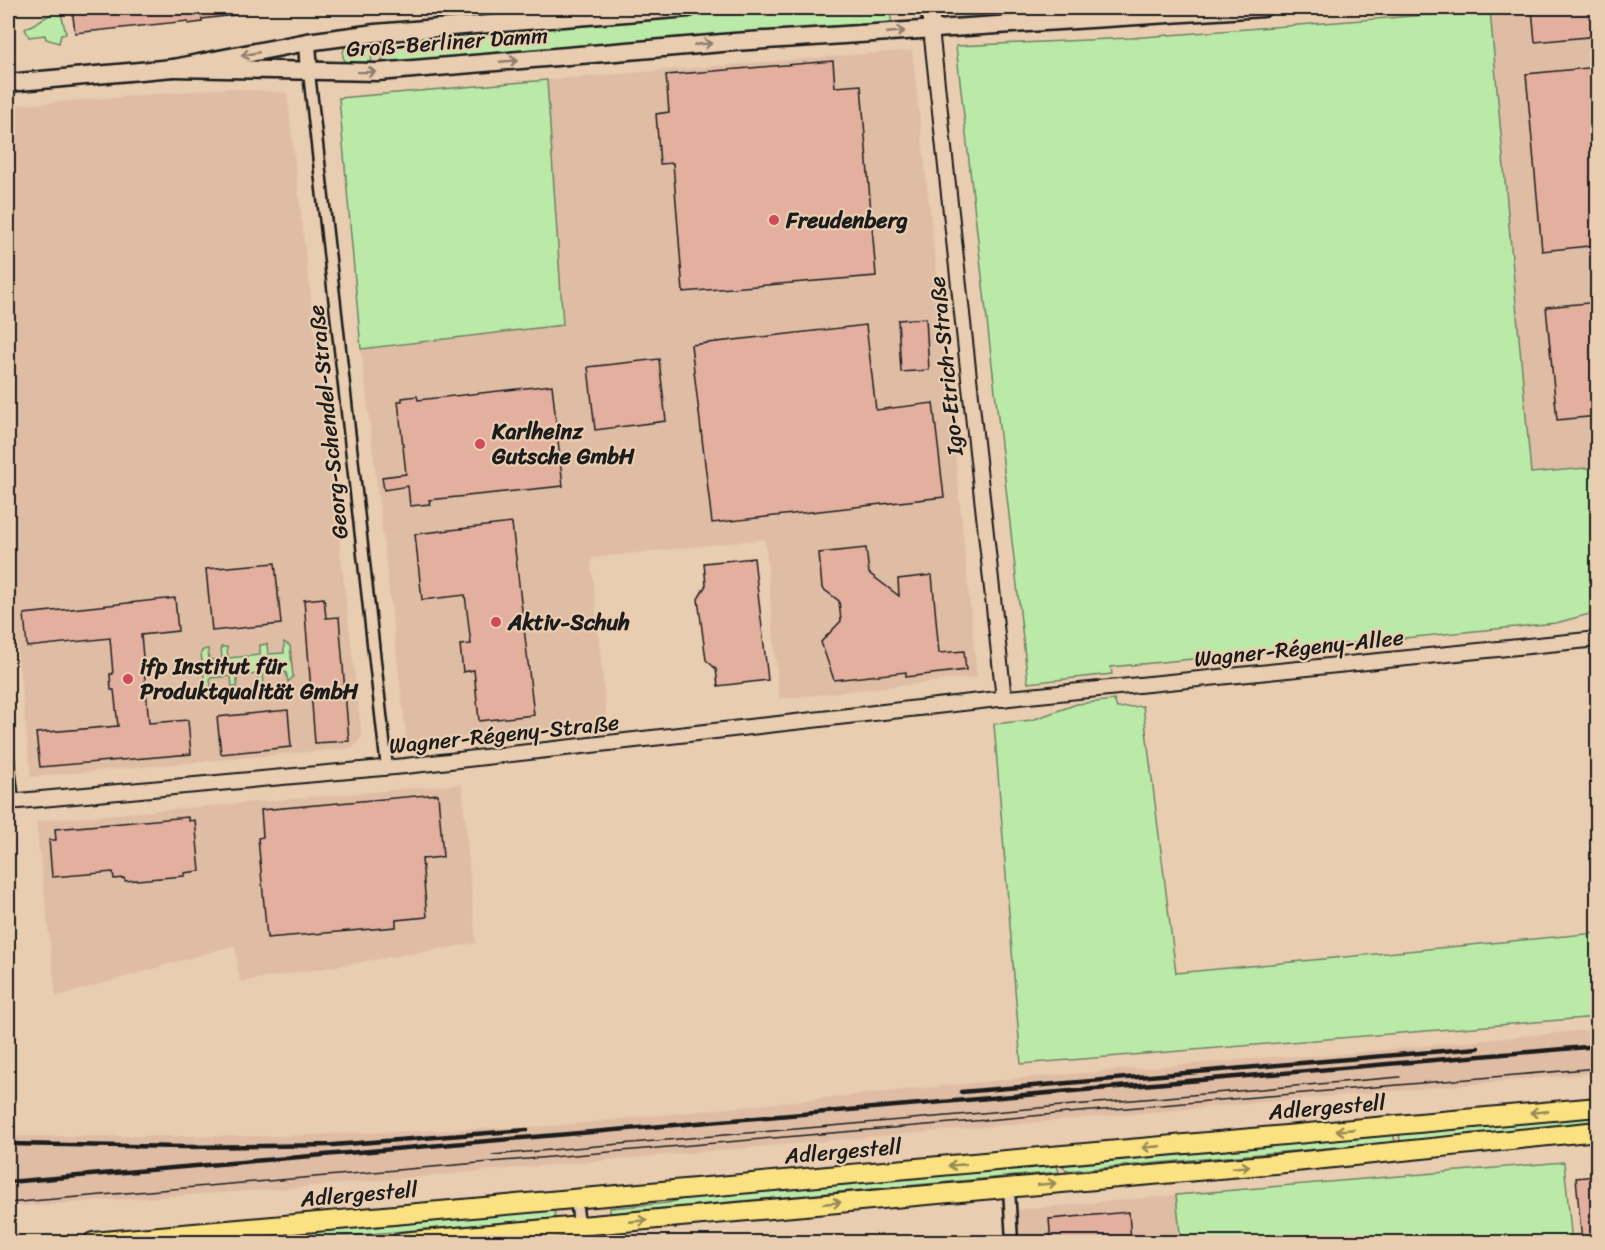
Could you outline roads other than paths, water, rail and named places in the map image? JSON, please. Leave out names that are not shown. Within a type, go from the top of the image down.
[{"type":"main road","name":"Groß-Berliner Damm","points":[[8,83],[173,68],[307,42],[375,33],[587,12],[690,8]]},
{"type":"main road","points":[[931,8],[931,29]]},
{"type":"main road","name":"Groß-Berliner Damm","points":[[173,68],[309,73],[378,72],[722,43],[1263,8]]},
{"type":"main road","points":[[307,42],[309,73]]},
{"type":"main road","name":"Adlergestell","points":[[93,1242],[1598,1107]]},
{"type":"main road","points":[[401,1242],[580,1234],[1009,1188],[1598,1131]]},
{"type":"street","name":"Igo-Etrich-Straße","points":[[931,29],[1004,699]]},
{"type":"street","name":"Georg-Schendel-Straße","points":[[309,73],[387,768]]},
{"type":"street","name":"Wagner-Régeny-Allee","points":[[1004,699],[1598,639]]},
{"type":"street","name":"Wagner-Régeny-Straße","points":[[10,802],[387,768],[1004,699]]},
{"type":"street","points":[[8,759],[10,802]]},
{"type":"street","points":[[1009,1188],[1012,1242]]},
{"type":"street","points":[[576,1199],[580,1234]]},
{"type":"tram line","points":[[935,8],[974,14],[1095,8]]},
{"type":"tram line","points":[[8,1203],[1598,1068]]},
{"type":"tram line","points":[[492,1155],[1400,1077]]},
{"type":"railway","points":[[8,1182],[1598,1046]]},
{"type":"railway","points":[[961,1092],[1478,1048]]},
{"type":"railway","points":[[8,1144],[185,1147],[333,1145],[527,1130]]},
{"type":"place","name":"Freudenberg","points":[[774,220]]},
{"type":"place","name":"Karlheinz Gutsche GmbH","points":[[480,444]]},
{"type":"place","name":"Aktiv-Schuh","points":[[496,622]]},
{"type":"place","name":"ifp Institut für Produktqualität GmbH","points":[[128,679]]}]
